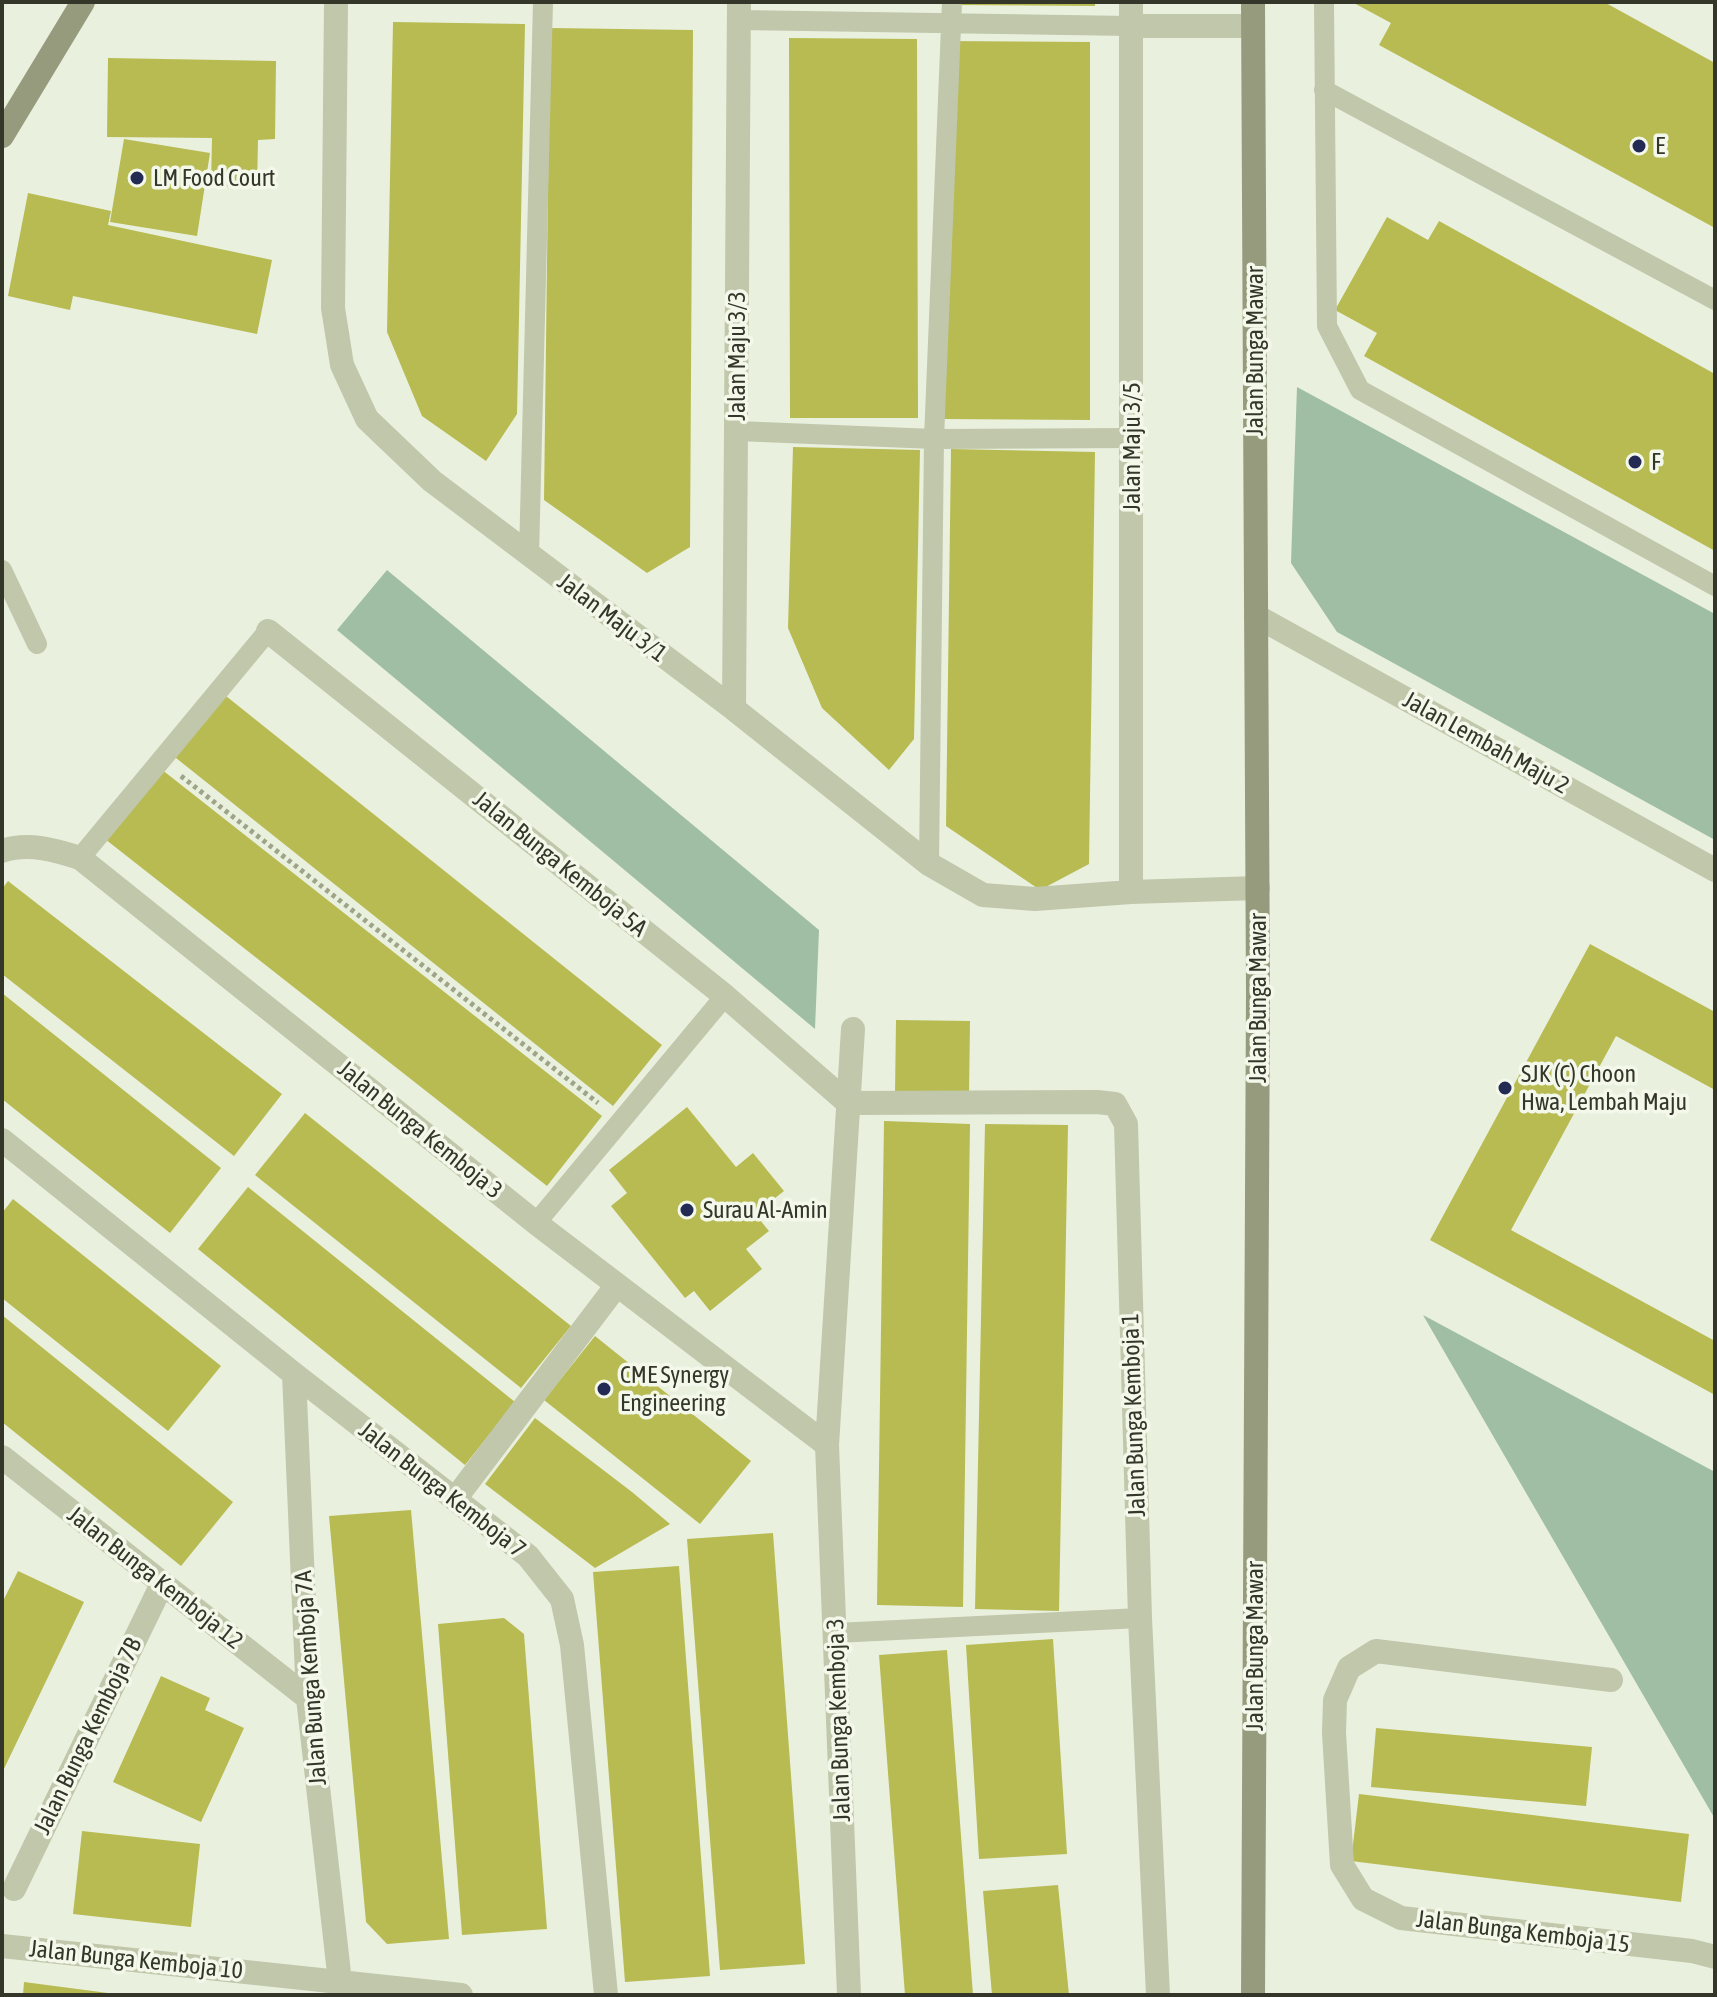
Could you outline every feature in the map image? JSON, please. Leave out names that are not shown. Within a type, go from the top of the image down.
[{"type":"street","points":[[2,136],[83,2]]},
{"type":"street","name":"Jalan Maju 3/1","points":[[336,2],[333,308],[342,365],[367,419],[432,481],[734,709],[929,864],[983,895],[1035,899],[1258,888]]},
{"type":"street","name":"Jalan Maju 3/3","points":[[734,709],[739,11]]},
{"type":"street","points":[[1131,14],[1253,14]]},
{"type":"street","name":"Jalan Maju 3/5","points":[[1131,14],[1131,892]]},
{"type":"street","name":"Jalan Bunga Mawar","points":[[1253,14],[1258,888],[1253,1995]]},
{"type":"street","name":"Jalan Lembah Maju 2","points":[[1256,616],[1715,870]]},
{"type":"street","name":"Jalan Bunga Kemboja 5A","points":[[268,631],[725,996],[848,1103]]},
{"type":"street","name":"Jalan Bunga Kemboja 3","points":[[2,851],[45,847],[80,858],[536,1223],[827,1445]]},
{"type":"street","name":"Jalan Bunga Kemboja 3","points":[[849,1995],[827,1445],[853,1029]]},
{"type":"street","name":"Jalan Bunga Kemboja 1","points":[[848,1103],[1097,1102],[1115,1104],[1126,1124],[1140,1618],[1158,1995]]},
{"type":"street","name":"Jalan Bunga Kemboja 7","points":[[2,1140],[294,1374],[528,1556],[562,1599],[572,1645],[606,1995]]},
{"type":"street","points":[[455,1499],[617,1285]]},
{"type":"street","name":"Jalan Bunga Kemboja 7A","points":[[294,1374],[308,1698],[340,1982]]},
{"type":"street","name":"Jalan Bunga Kemboja 12","points":[[2,1457],[308,1698]]},
{"type":"street","name":"Jalan Bunga Kemboja 7B","points":[[14,1889],[162,1584]]},
{"type":"street","name":"Jalan Bunga Kemboja 15","points":[[1611,1680],[1376,1651],[1349,1668],[1335,1700],[1342,1865],[1363,1899],[1401,1918],[1692,1951],[1715,1957]]},
{"type":"street","name":"Jalan Bunga Kemboja 10","points":[[2,1946],[461,1995]]},
{"type":"lane","points":[[529,555],[543,2]]},
{"type":"lane","points":[[929,864],[934,439],[952,2]]},
{"type":"lane","points":[[1324,2],[1327,326],[1360,390],[1715,586]]},
{"type":"lane","points":[[739,11],[952,23],[1131,14]]},
{"type":"lane","points":[[1324,90],[1715,300]]},
{"type":"lane","points":[[737,431],[934,439],[1132,438]]},
{"type":"lane","points":[[2,570],[37,644]]},
{"type":"lane","points":[[80,858],[268,631]]},
{"type":"lane","points":[[536,1223],[725,996]]},
{"type":"lane","points":[[836,1633],[1140,1618]]},
{"type":"path","points":[[160,760],[621,1121]]},
{"type":"green space","points":[[1297,387],[1715,614],[1715,840],[1337,632],[1291,563]]},
{"type":"green space","points":[[387,570],[819,930],[815,1029],[337,630]]},
{"type":"green space","points":[[1423,1315],[1715,1472],[1715,1819]]},
{"type":"building","points":[[957,2],[1095,2],[1095,6],[957,5]]},
{"type":"building","name":"E","points":[[1352,2],[1604,2],[1715,63],[1715,228],[1379,45],[1391,23]]},
{"type":"building","points":[[393,22],[525,24],[517,414],[486,461],[422,416],[387,332]]},
{"type":"building","points":[[550,28],[693,30],[690,547],[647,573],[544,500]]},
{"type":"building","points":[[789,38],[917,39],[918,418],[790,418]]},
{"type":"building","points":[[945,41],[1090,42],[1090,420],[944,419]]},
{"type":"building","points":[[108,58],[276,61],[275,139],[258,140],[257,187],[211,186],[212,138],[107,137]]},
{"type":"building","points":[[124,139],[210,153],[197,236],[110,222]]},
{"type":"building","points":[[28,193],[111,211],[108,225],[272,260],[257,334],[73,296],[70,310],[8,296]]},
{"type":"building","name":"F","points":[[1387,217],[1428,240],[1439,221],[1715,374],[1715,551],[1364,356],[1377,333],[1335,310]]},
{"type":"building","points":[[793,447],[920,450],[914,739],[889,770],[822,708],[788,628]]},
{"type":"building","points":[[951,449],[1095,452],[1089,864],[1040,890],[946,826]]},
{"type":"building","points":[[221,692],[662,1045],[613,1106],[171,754]]},
{"type":"building","points":[[161,769],[602,1116],[547,1186],[105,839]]},
{"type":"building","points":[[8,881],[282,1094],[234,1156],[2,974],[2,889]]},
{"type":"building","points":[[1590,944],[1715,1012],[1715,1090],[1616,1036],[1511,1230],[1715,1341],[1715,1395],[1430,1240]]},
{"type":"building","points":[[2,993],[221,1168],[170,1233],[2,1099]]},
{"type":"building","points":[[896,1020],[970,1021],[969,1095],[895,1094]]},
{"type":"building","name":"Surau Al-Amin","points":[[687,1107],[736,1167],[753,1153],[784,1191],[755,1214],[769,1231],[746,1249],[762,1269],[710,1311],[694,1291],[685,1298],[611,1206],[627,1193],[609,1170]]},
{"type":"building","points":[[305,1113],[571,1326],[521,1388],[255,1175]]},
{"type":"building","points":[[884,1121],[970,1124],[963,1607],[877,1605]]},
{"type":"building","points":[[985,1124],[1068,1125],[1059,1611],[975,1609]]},
{"type":"building","points":[[248,1187],[515,1402],[465,1465],[198,1249]]},
{"type":"building","points":[[13,1199],[221,1366],[168,1431],[2,1298],[2,1213]]},
{"type":"building","points":[[2,1315],[233,1502],[181,1566],[2,1422]]},
{"type":"building","points":[[595,1336],[751,1461],[700,1524],[544,1400]]},
{"type":"building","points":[[535,1418],[670,1524],[595,1568],[485,1484]]},
{"type":"building","points":[[411,1510],[449,1939],[387,1944],[366,1922],[329,1516]]},
{"type":"building","points":[[773,1533],[805,1964],[720,1970],[687,1539]]},
{"type":"building","points":[[679,1566],[710,1976],[625,1982],[593,1572]]},
{"type":"building","points":[[18,1571],[84,1602],[2,1773],[2,1603]]},
{"type":"building","points":[[504,1618],[524,1634],[547,1929],[462,1935],[438,1624]]},
{"type":"building","points":[[1053,1639],[1067,1854],[979,1859],[966,1645]]},
{"type":"building","points":[[947,1650],[973,1995],[905,1995],[879,1655]]},
{"type":"building","points":[[161,1676],[210,1698],[205,1710],[244,1728],[201,1822],[113,1782]]},
{"type":"building","points":[[1376,1728],[1592,1747],[1586,1806],[1371,1787]]},
{"type":"building","points":[[1359,1794],[1689,1834],[1681,1902],[1351,1861]]},
{"type":"building","points":[[82,1831],[200,1844],[191,1927],[73,1914]]},
{"type":"building","points":[[1058,1885],[1069,1995],[992,1995],[983,1891]]},
{"type":"building","points":[[24,1982],[108,1993],[108,1995],[23,1995]]},
{"type":"place","name":"E","points":[[1639,146]]},
{"type":"place","name":"LM Food Court","points":[[137,178]]},
{"type":"place","name":"F","points":[[1635,462]]},
{"type":"place","name":"SJK (C) Choon Hwa, Lembah Maju","points":[[1505,1088]]},
{"type":"place","name":"Surau Al-Amin","points":[[687,1210]]},
{"type":"place","name":"CME Synergy Engineering","points":[[604,1389]]}]
